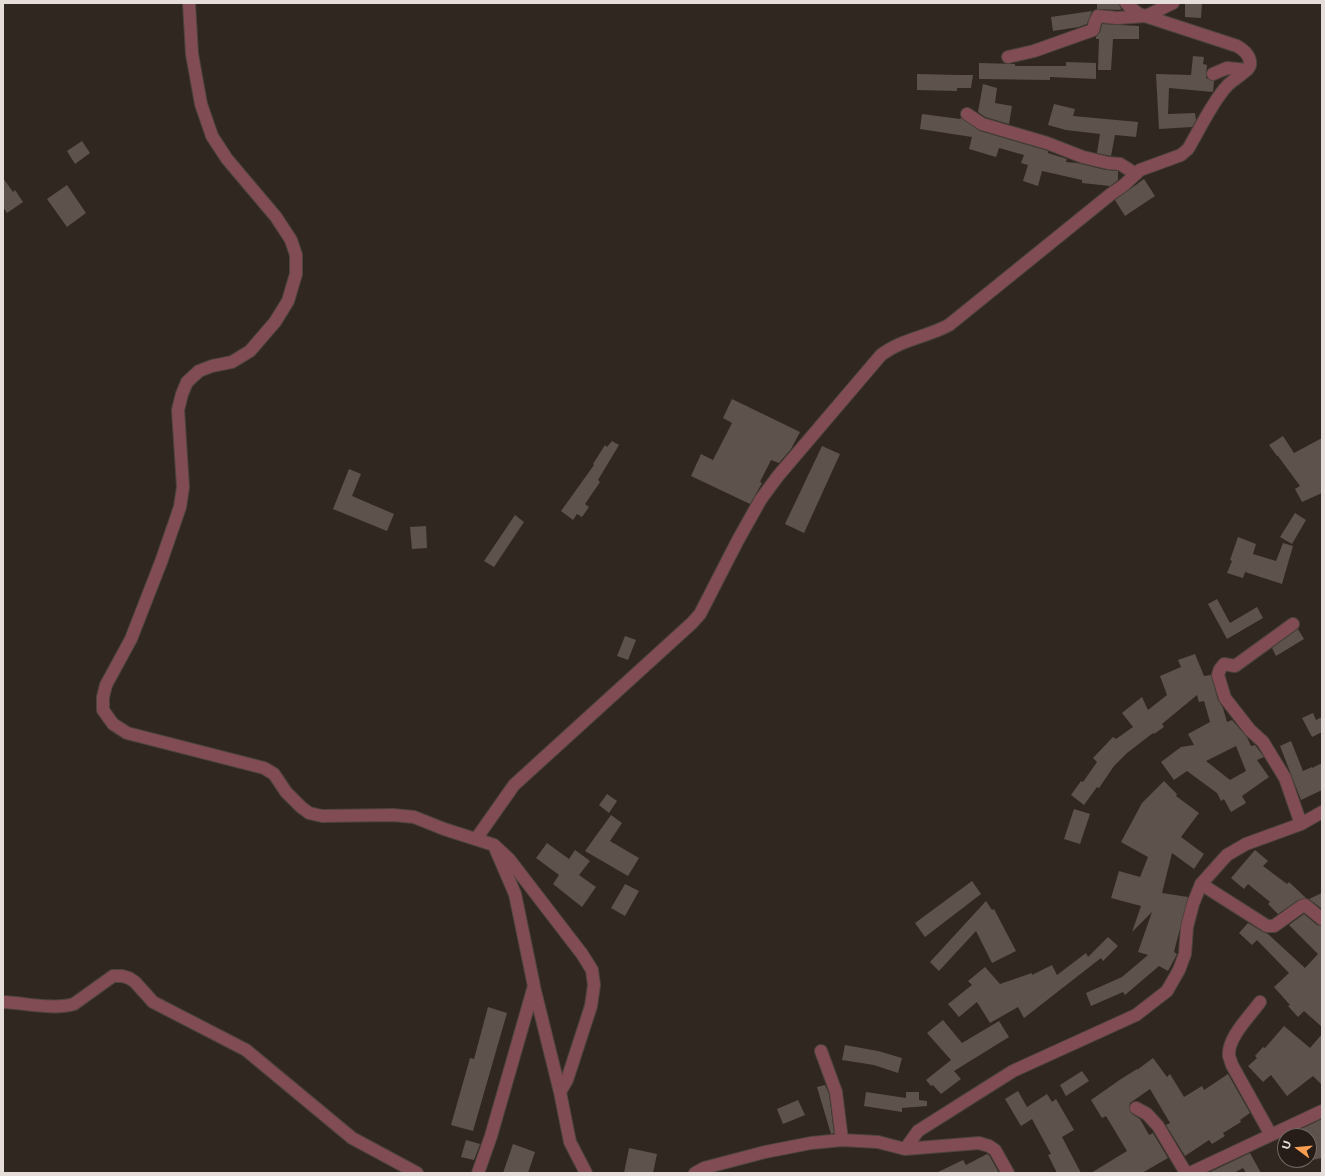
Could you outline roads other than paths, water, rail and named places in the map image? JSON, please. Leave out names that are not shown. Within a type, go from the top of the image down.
[{"type":"street","points":[[189,3],[192,54],[200,98],[212,136],[226,159],[276,217],[291,240],[296,255],[296,274],[288,301],[275,322],[250,351],[232,362],[212,366],[199,371],[188,382],[182,394],[178,410],[184,487],[180,507],[167,547],[131,639],[106,685],[103,710],[113,724],[126,733],[269,770],[274,774],[286,792],[309,813],[322,816],[393,815],[414,817],[494,845],[509,859],[582,954],[592,970],[594,985],[590,1006],[567,1080],[560,1092]]},
{"type":"street","points":[[476,839],[514,785],[692,623],[700,614],[761,499],[778,476],[882,355],[899,343],[942,329],[949,325],[1124,185],[1140,170],[1181,155],[1188,149],[1220,94],[1234,78],[1247,70],[1250,66],[1249,58],[1242,49],[1139,14],[1126,3]]},
{"type":"street","points":[[1008,57],[1034,51],[1093,30],[1098,16],[1117,18],[1146,16],[1173,3]]},
{"type":"street","points":[[1213,74],[1227,68],[1247,70]]},
{"type":"street","points":[[968,114],[982,124],[1047,143],[1083,157],[1108,163],[1120,164],[1136,174]]},
{"type":"street","points":[[1293,624],[1235,666],[1224,664],[1218,675],[1225,698],[1250,730],[1263,742],[1285,778],[1301,824]]},
{"type":"street","points":[[905,1149],[918,1131],[1013,1071],[1136,1015],[1167,991],[1179,970],[1185,954],[1187,927],[1191,910],[1201,884],[1227,855],[1246,844],[1301,824],[1322,812]]},
{"type":"street","points":[[494,845],[515,894],[534,986],[560,1092],[570,1142],[586,1173]]},
{"type":"street","points":[[1201,884],[1267,926],[1274,926],[1305,905],[1322,919]]},
{"type":"street","points":[[3,1002],[67,1006],[74,1004],[113,976],[129,978],[135,982],[153,1002],[246,1050],[352,1138],[417,1173]]},
{"type":"street","points":[[478,1173],[491,1136],[534,986]]},
{"type":"street","points":[[1260,1002],[1232,1038],[1229,1056],[1232,1065],[1271,1135]]},
{"type":"street","points":[[821,1051],[836,1092],[842,1140]]},
{"type":"street","points":[[1136,1108],[1148,1114],[1158,1126],[1186,1173]]},
{"type":"street","points":[[1190,1173],[1322,1111]]},
{"type":"street","points":[[695,1173],[704,1168],[765,1152],[811,1143],[842,1140],[878,1142],[905,1149],[979,1143],[989,1146],[995,1150],[1008,1173]]}]
